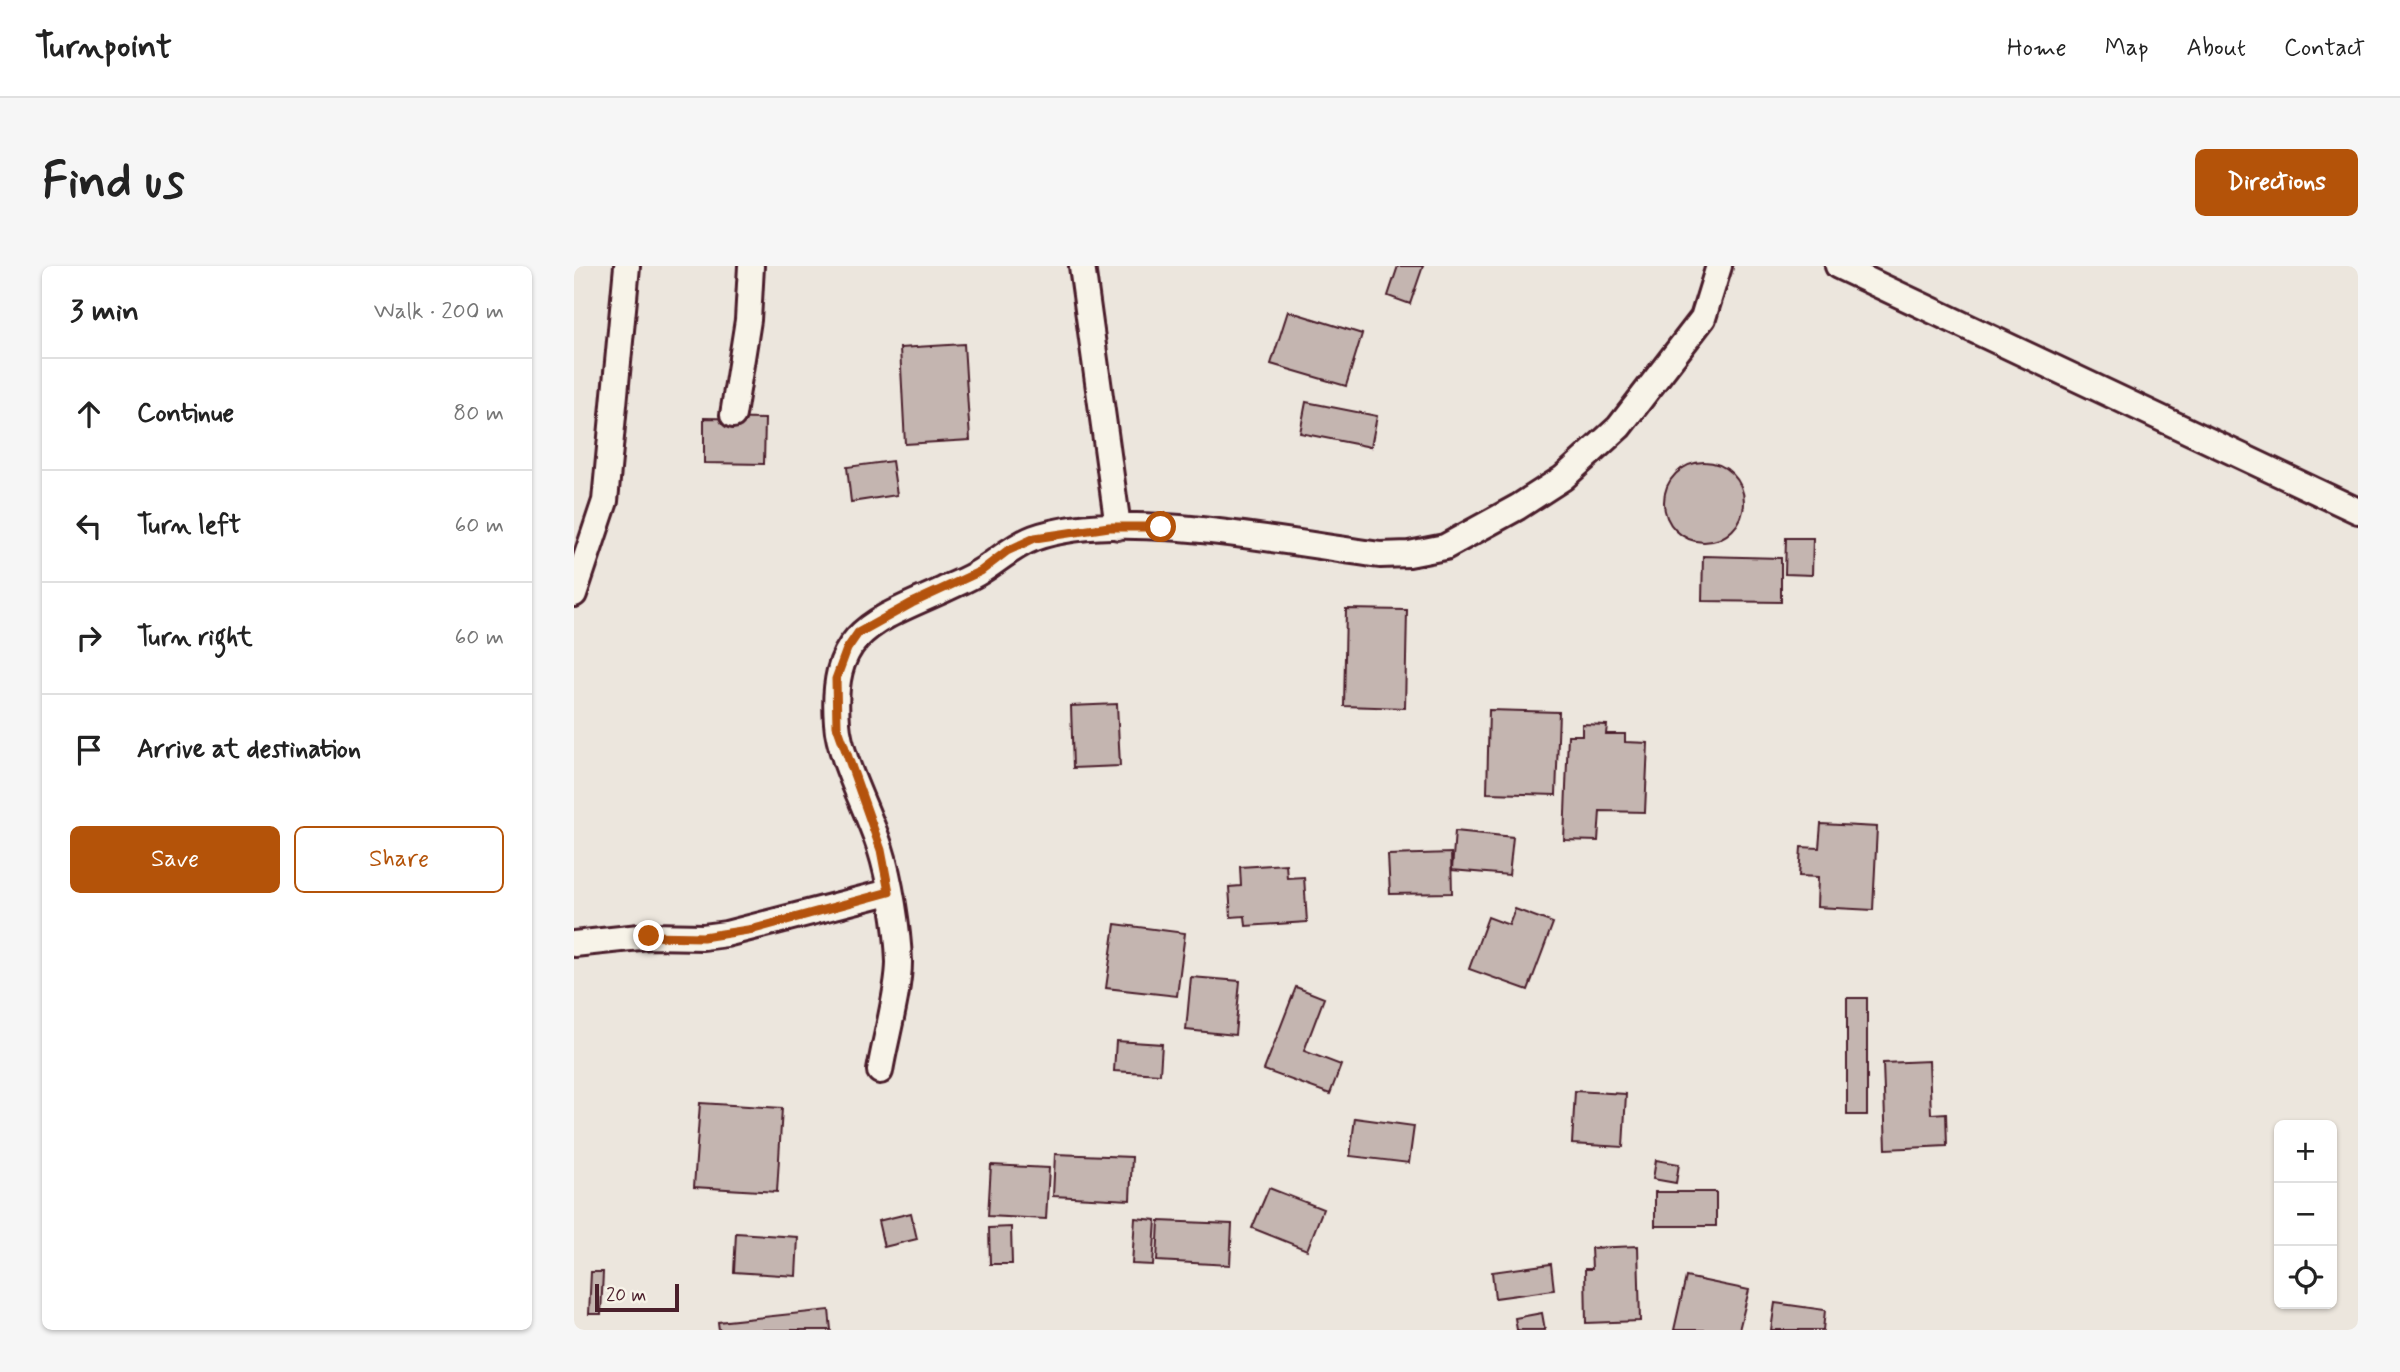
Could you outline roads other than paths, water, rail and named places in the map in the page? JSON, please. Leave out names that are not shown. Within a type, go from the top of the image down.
[{"type":"street","points":[[574,594],[605,502],[627,266]]},
{"type":"street","points":[[733,415],[748,320],[751,266]]},
{"type":"street","points":[[1082,266],[1118,527]]},
{"type":"street","points":[[880,1071],[899,964],[881,850],[837,726],[836,679],[847,649],[858,633],[889,615],[981,571],[1007,551],[1035,538],[1118,527],[1161,527],[1380,555],[1444,547],[1518,507],[1563,478],[1619,427],[1703,318],[1719,266]]},
{"type":"street","points":[[1838,266],[2358,511]]},
{"type":"street","points":[[574,944],[649,936],[703,937],[726,934],[889,892]]}]
